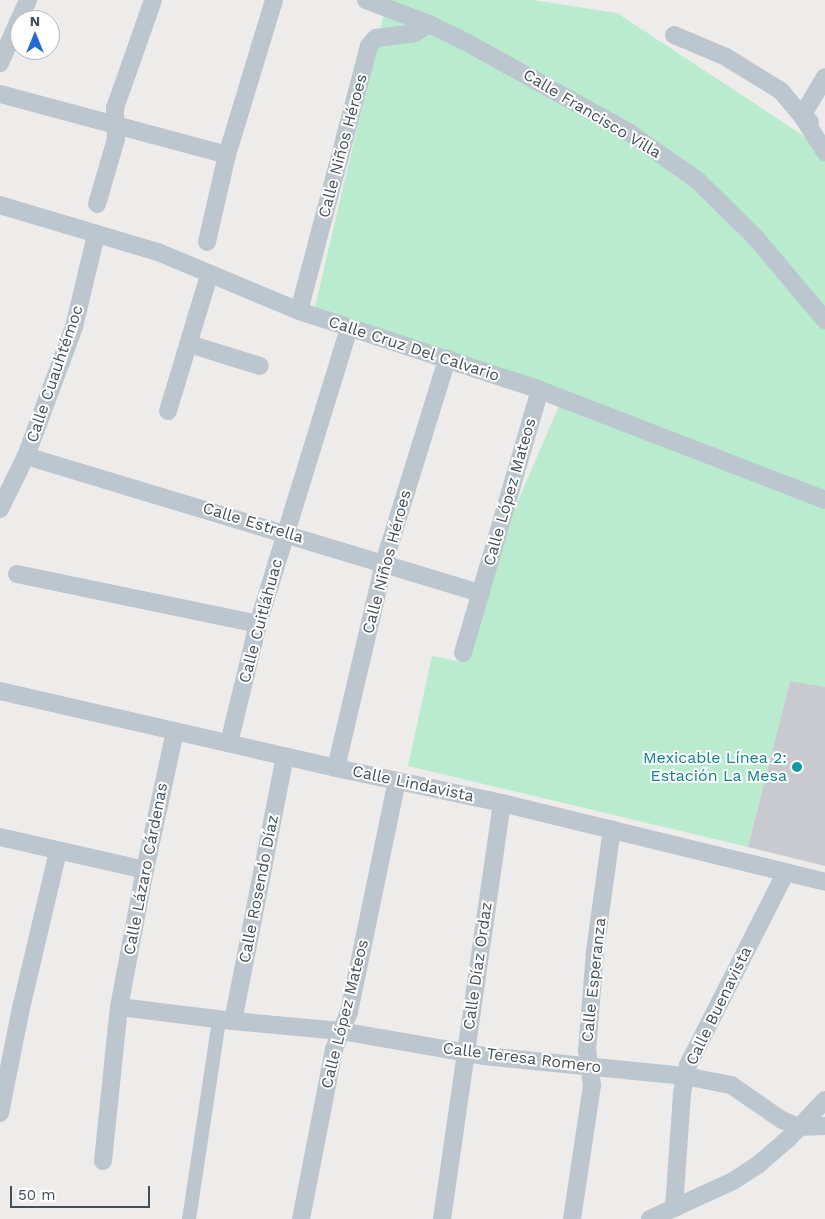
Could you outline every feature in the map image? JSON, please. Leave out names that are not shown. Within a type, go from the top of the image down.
[{"type":"street","points":[[0,63],[28,0]]},
{"type":"street","points":[[97,204],[116,139],[115,108],[153,0]]},
{"type":"street","points":[[207,242],[227,155],[274,0]]},
{"type":"street","name":"Calle Francisco Villa","points":[[366,0],[429,24],[513,66],[630,133],[697,180],[755,237],[825,320]]},
{"type":"street","name":"Calle Niños Héroes","points":[[299,312],[369,46],[376,38],[415,33],[429,24]]},
{"type":"street","points":[[674,35],[726,56],[781,91],[802,116],[825,152]]},
{"type":"street","points":[[802,116],[825,77]]},
{"type":"street","points":[[0,94],[227,155]]},
{"type":"street","points":[[802,116],[825,133]]},
{"type":"street","name":"Calle Cruz Del Calvario","points":[[0,205],[158,252],[299,312],[540,390],[825,500]]},
{"type":"street","name":"Calle Cuauhtémoc","points":[[0,509],[26,456],[74,327],[96,235]]},
{"type":"street","points":[[168,411],[209,275]]},
{"type":"street","name":"Calle Cuitláhuac","points":[[229,743],[258,624],[349,328]]},
{"type":"street","points":[[189,344],[260,366]]},
{"type":"street","name":"Calle Niños Héroes","points":[[336,768],[384,563],[447,359]]},
{"type":"street","name":"Calle López Mateos","points":[[463,654],[540,390]]},
{"type":"street","name":"Calle Estrella","points":[[26,456],[480,593]]},
{"type":"street","points":[[17,574],[258,624]]},
{"type":"street","name":"Calle Lindavista","points":[[0,691],[336,768],[502,803],[825,882]]},
{"type":"street","name":"Calle Lázaro Cárdenas","points":[[103,1161],[119,1007],[145,870],[175,731]]},
{"type":"street","name":"Calle Rosendo Díaz","points":[[189,1219],[226,1020],[285,756]]},
{"type":"street","name":"Calle López Mateos","points":[[301,1219],[334,1049],[349,1012],[397,781]]},
{"type":"street","name":"Calle Díaz Ordaz","points":[[442,1219],[502,803]]},
{"type":"street","name":"Calle Esperanza","points":[[572,1219],[592,1084],[587,1051],[595,951],[612,829]]},
{"type":"street","points":[[0,837],[58,852],[145,870]]},
{"type":"street","points":[[0,1113],[21,1008],[58,852]]},
{"type":"street","name":"Calle Buenavista","points":[[674,1208],[685,1076],[688,1065],[786,872]]},
{"type":"street","points":[[119,1007],[226,1020]]},
{"type":"street","name":"Calle Teresa Romero","points":[[226,1020],[341,1031],[465,1054],[685,1076],[731,1086],[782,1120],[799,1128]]},
{"type":"street","points":[[650,1219],[733,1181],[760,1164],[799,1128],[825,1100]]},
{"type":"street","points":[[799,1128],[825,1126]]},
{"type":"green space","points":[[386,0],[533,0],[617,13],[825,150],[825,687],[790,681],[748,847],[408,766],[432,656],[462,662],[515,508],[564,394],[314,311]]},
{"type":"building","name":"Mexicable Línea 2: Estación La Mesa","points":[[790,681],[825,687],[825,866],[748,847]]},
{"type":"place","name":"Mexicable Línea 2: Estación La Mesa","points":[[797,767]]}]
